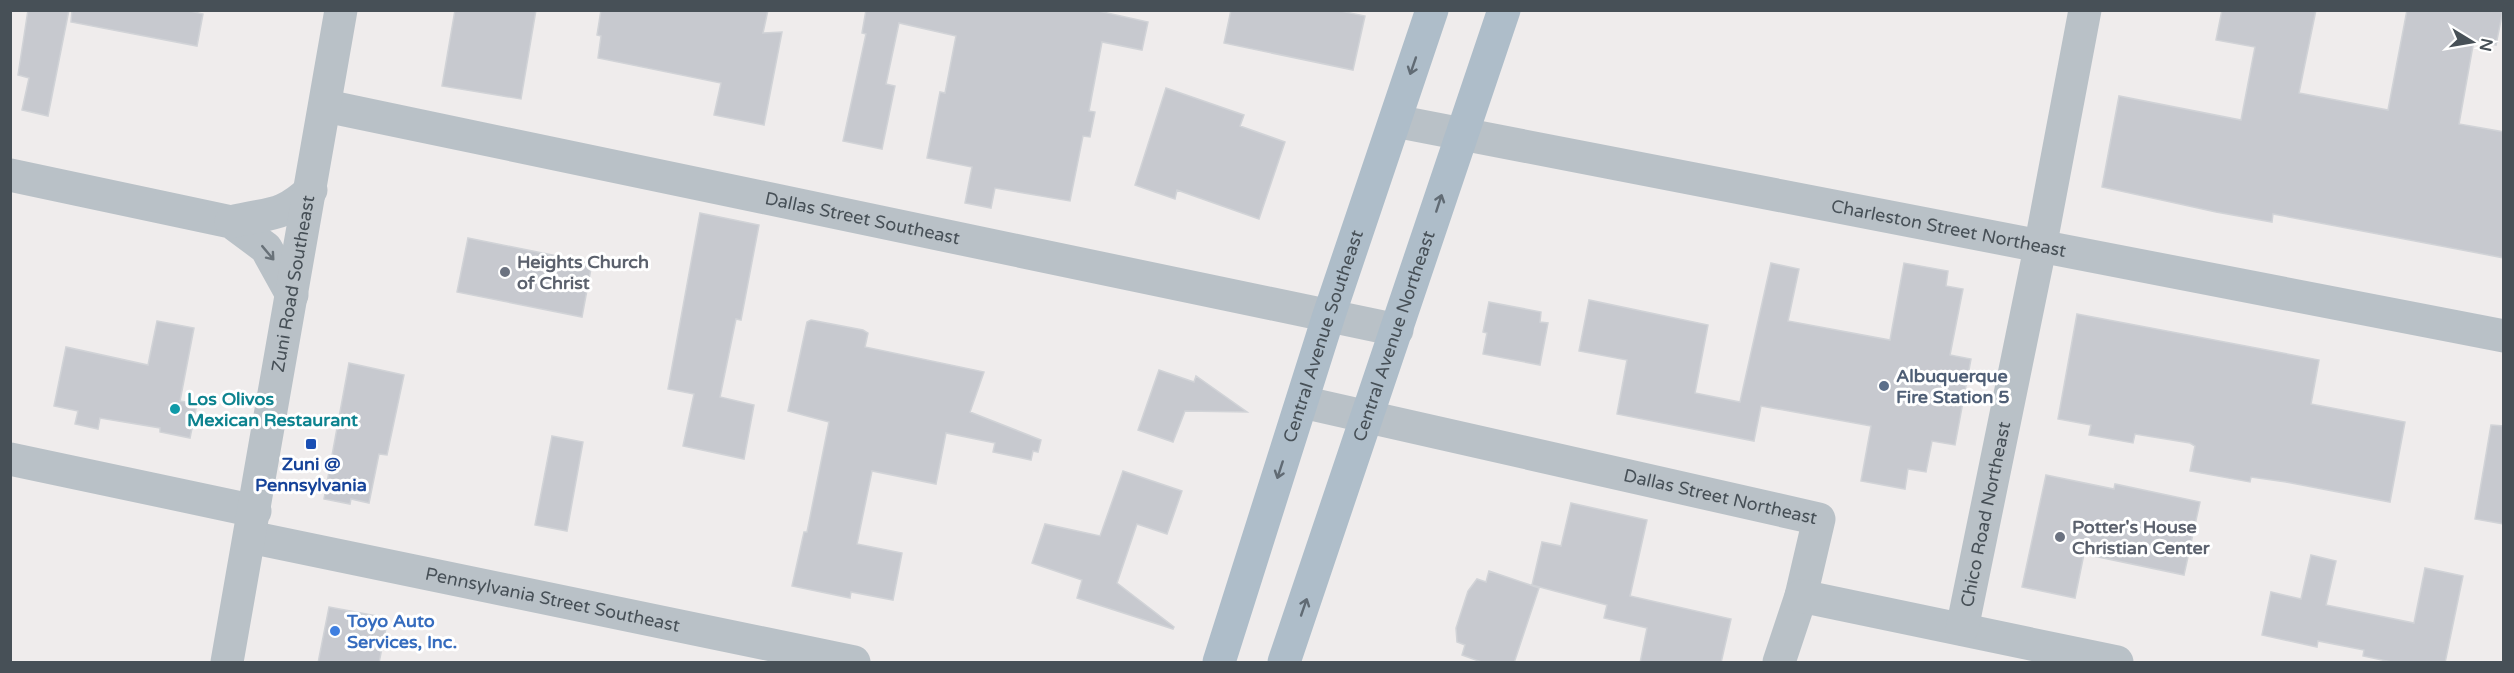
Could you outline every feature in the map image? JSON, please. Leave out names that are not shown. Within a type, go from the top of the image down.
[{"type":"main road","name":"Central Avenue Southeast","points":[[1219,663],[1329,315],[1432,10]]},
{"type":"main road","name":"Central Avenue Northeast","points":[[1284,663],[1504,10]]},
{"type":"street","name":"Zuni Road Southeast","points":[[227,663],[341,10]]},
{"type":"street","name":"Chico Road Northeast","points":[[1962,629],[2040,248],[2085,10]]},
{"type":"street","name":"Dallas Street Southeast","points":[[326,106],[1397,330]]},
{"type":"street","name":"Charleston Street Northeast","points":[[1395,121],[2040,248],[2504,336]]},
{"type":"street","points":[[10,174],[231,222],[275,214],[292,207],[311,190]]},
{"type":"street","points":[[231,222],[266,248],[292,295]]},
{"type":"street","name":"Dallas Street Northeast","points":[[1302,402],[1819,519],[1801,596]]},
{"type":"street","name":"Pennsylvania Street Southeast","points":[[10,459],[253,524],[854,663]]},
{"type":"street","points":[[1779,663],[1801,596],[2117,663]]},
{"type":"building","points":[[28,10],[69,10],[48,116],[22,110],[29,78],[18,75]]},
{"type":"building","points":[[72,10],[186,10],[203,14],[197,46],[71,22]]},
{"type":"building","points":[[455,10],[536,10],[521,99],[442,86]]},
{"type":"building","points":[[601,10],[768,10],[763,33],[782,32],[764,125],[714,115],[721,83],[598,58],[601,36],[597,35]]},
{"type":"building","points":[[866,10],[1094,10],[1148,22],[1142,50],[1102,42],[1089,111],[1095,112],[1090,137],[1083,136],[1070,201],[995,188],[991,208],[965,203],[972,167],[927,158],[940,92],[945,93],[956,36],[899,23],[886,84],[895,86],[882,149],[843,141],[866,34],[862,33]]},
{"type":"building","points":[[1231,10],[1336,10],[1365,16],[1353,70],[1224,43]]},
{"type":"building","points":[[2222,10],[2316,10],[2299,93],[2388,110],[2407,10],[2503,10],[2496,45],[2474,40],[2459,124],[2504,132],[2504,258],[2273,214],[2272,222],[2102,187],[2119,96],[2241,120],[2255,47],[2216,40]]},
{"type":"building","points":[[1166,88],[1244,115],[1240,126],[1285,142],[1259,219],[1177,190],[1175,199],[1135,185]]},
{"type":"building","points":[[700,213],[759,225],[741,320],[736,319],[720,397],[754,405],[744,459],[683,446],[694,394],[668,389]]},
{"type":"building","points":[[468,238],[592,263],[582,317],[457,292]]},
{"type":"building","points":[[1771,263],[1799,269],[1788,321],[1890,340],[1904,263],[1948,271],[1946,286],[1963,289],[1950,355],[1971,359],[1955,445],[1932,441],[1926,472],[1908,469],[1905,489],[1861,481],[1871,426],[1761,406],[1754,441],[1617,414],[1627,360],[1579,351],[1589,300],[1708,325],[1695,393],[1740,402]]},
{"type":"building","points":[[1489,302],[1541,312],[1540,322],[1548,323],[1540,365],[1483,354],[1487,333],[1483,332]]},
{"type":"building","points":[[2077,314],[2319,360],[2311,404],[2405,422],[2390,502],[2286,482],[2251,477],[2250,482],[2190,471],[2195,446],[2190,443],[2135,434],[2133,443],[2089,435],[2091,425],[2058,419]]},
{"type":"building","points":[[811,320],[863,330],[868,333],[865,347],[984,372],[970,412],[1041,440],[1038,452],[1033,451],[1031,460],[993,452],[995,443],[946,433],[936,484],[872,471],[857,544],[902,553],[893,600],[851,592],[850,598],[792,586],[804,532],[807,532],[829,422],[788,411],[807,322]]},
{"type":"building","points":[[157,321],[194,328],[180,401],[197,404],[190,438],[160,432],[160,428],[100,418],[98,429],[75,424],[78,411],[54,406],[66,347],[148,365]]},
{"type":"building","points":[[349,363],[404,375],[387,455],[379,454],[369,503],[351,499],[350,504],[324,499]]},
{"type":"building","points":[[1159,370],[1194,382],[1196,376],[1247,412],[1185,411],[1173,442],[1138,430]]},
{"type":"building","points":[[2491,425],[2504,426],[2504,524],[2475,519]]},
{"type":"building","points":[[552,436],[583,442],[567,531],[535,525]]},
{"type":"building","points":[[1123,471],[1182,491],[1167,534],[1137,524],[1117,583],[1174,627],[1173,629],[1077,598],[1082,580],[1032,563],[1045,524],[1100,536]]},
{"type":"building","points":[[2046,475],[2114,489],[2115,484],[2200,502],[2184,575],[2084,554],[2075,598],[2022,587]]},
{"type":"building","points":[[1571,503],[1647,520],[1630,596],[1731,619],[1721,663],[1640,663],[1647,628],[1604,618],[1607,605],[1532,585],[1542,542],[1561,546]]},
{"type":"building","points":[[2311,555],[2336,561],[2326,605],[2414,623],[2425,568],[2463,576],[2445,663],[2396,663],[2363,656],[2364,650],[2318,641],[2317,647],[2262,635],[2271,592],[2301,599]]},
{"type":"building","points":[[1489,571],[1539,588],[1514,663],[1484,663],[1462,655],[1465,645],[1457,642],[1456,628],[1468,591],[1477,579],[1486,582]]},
{"type":"building","points":[[329,607],[388,618],[379,663],[318,663]]},
{"type":"place","name":"Heights Church of Christ","points":[[505,272]]},
{"type":"place","name":"Albuquerque Fire Station 5","points":[[1884,386]]},
{"type":"place","name":"Los Olivos Mexican Restaurant","points":[[175,409]]},
{"type":"place","name":"Zuni @ Pennsylvania","points":[[311,444]]},
{"type":"place","name":"Potter's House Christian Center","points":[[2060,537]]},
{"type":"place","name":"Toyo Auto Services, Inc.","points":[[335,631]]}]
